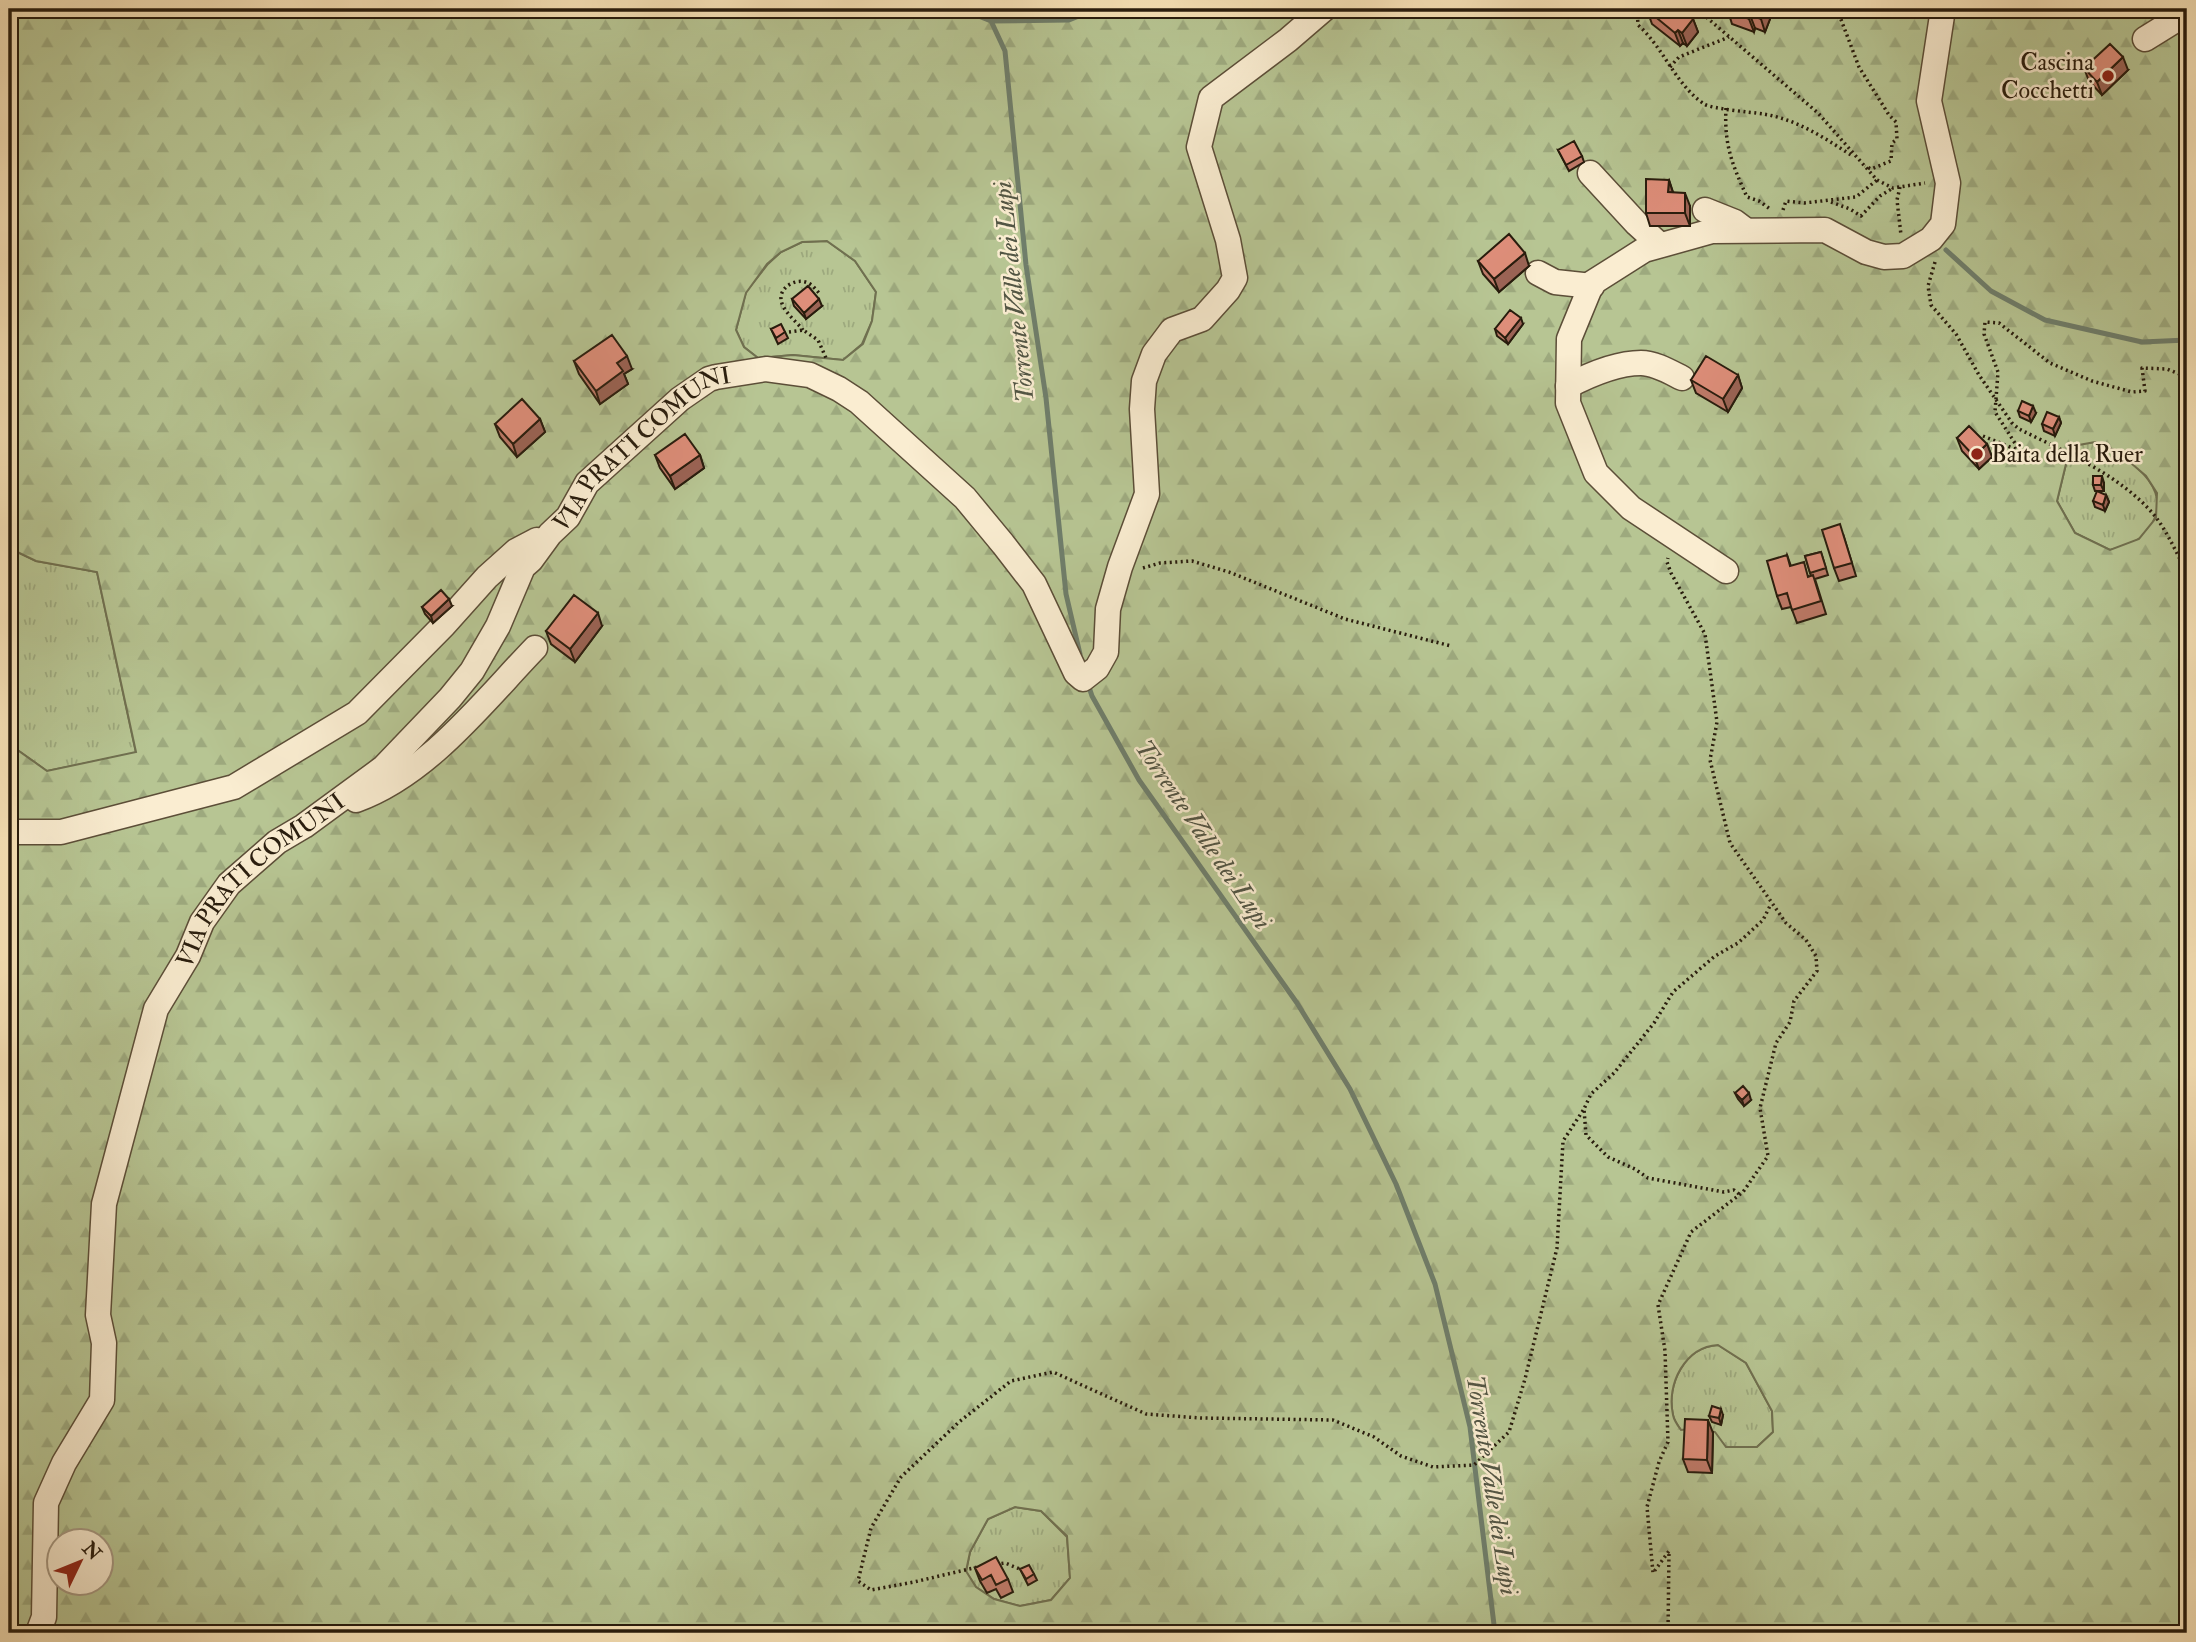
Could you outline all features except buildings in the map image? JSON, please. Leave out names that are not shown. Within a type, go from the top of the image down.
[{"type":"street","name":"VIA PRATI COMUNI","points":[[38,1633],[44,1617],[46,1503],[64,1463],[102,1400],[104,1343],[98,1315],[104,1204],[156,1009],[188,957],[202,922],[229,884],[277,842],[327,810],[383,768],[450,698],[472,671],[498,626],[523,567],[568,517],[587,483],[670,407],[709,379],[766,369],[810,375],[859,402],[965,498],[996,534],[1034,584],[1079,677],[1083,679],[1090,674],[1107,652],[1108,609],[1147,494],[1142,409],[1144,381],[1154,354],[1172,330],[1202,319],[1235,278],[1228,240],[1199,147],[1211,98],[1324,9]]},
{"type":"street","points":[[1726,571],[1631,508],[1596,473],[1568,403],[1569,339],[1591,286],[1644,250],[1660,245],[1712,231],[1825,230],[1866,252],[1884,257],[1903,256],[1931,239],[1943,224],[1948,183],[1929,101],[1943,9]]},
{"type":"street","points":[[2145,39],[2187,13]]},
{"type":"street","points":[[1590,173],[1660,245]]},
{"type":"street","points":[[1705,210],[1735,222],[1746,231]]},
{"type":"street","points":[[1538,273],[1555,282],[1591,286]]},
{"type":"street","points":[[1568,386],[1586,376],[1643,363],[1667,370],[1682,379]]},
{"type":"street","points":[[9,832],[61,832],[234,786],[357,713],[487,577],[516,551],[550,534]]},
{"type":"street","points":[[327,810],[377,792],[400,779],[448,739],[536,648]]},
{"type":"path","points":[[1637,9],[1638,25],[1650,36],[1679,81],[1706,106],[1763,114],[1809,128],[1856,158]]},
{"type":"path","points":[[1699,9],[1818,113],[1877,180],[1893,188]]},
{"type":"path","points":[[1837,9],[1859,67],[1896,122],[1897,139],[1892,143],[1891,161],[1871,169],[1863,166]]},
{"type":"path","points":[[1670,67],[1679,57],[1729,37]]},
{"type":"path","points":[[1726,108],[1725,134],[1746,197],[1759,201],[1774,212]]},
{"type":"path","points":[[1826,201],[1836,203],[1861,216],[1893,188],[1925,183],[1944,163]]},
{"type":"path","points":[[1781,215],[1786,201],[1804,204],[1856,197],[1877,180]]},
{"type":"path","points":[[1900,187],[1897,200],[1898,219],[1906,254]]},
{"type":"path","points":[[1936,258],[1928,286],[1931,306],[1956,334],[2012,423],[2087,464],[2134,495],[2155,517],[2187,573]]},
{"type":"path","points":[[820,294],[804,281],[785,287],[781,297],[783,307],[803,330],[818,340],[839,389]]},
{"type":"path","points":[[1983,436],[2020,452],[1995,412],[1998,372],[1984,334],[1985,322],[1999,323],[2050,363],[2092,381],[2132,392],[2145,391],[2141,368],[2167,369],[2187,377]]},
{"type":"path","points":[[789,332],[803,330]]},
{"type":"path","points":[[1668,1633],[1668,1551],[1653,1573],[1647,1507],[1659,1462],[1668,1442],[1665,1352],[1658,1305],[1691,1232],[1739,1194],[1768,1156],[1760,1108],[1776,1043],[1790,1022],[1794,1001],[1817,971],[1816,956],[1806,940],[1786,923],[1771,904],[1753,873],[1730,843],[1710,760],[1717,722],[1705,634],[1671,573],[1667,562],[1669,554]]},
{"type":"path","points":[[1120,568],[1143,568],[1160,563],[1192,561],[1229,572],[1345,619],[1451,646]]},
{"type":"path","points":[[983,1566],[871,1590],[858,1581],[871,1528],[901,1477],[959,1422],[1011,1381],[1042,1374],[1053,1372],[1146,1414],[1238,1420],[1333,1420],[1374,1437],[1401,1456],[1433,1467],[1475,1465],[1509,1433],[1525,1379],[1558,1248],[1563,1141],[1591,1094],[1614,1073],[1654,1023],[1673,992],[1715,956],[1738,943],[1763,920],[1771,904]]},
{"type":"path","points":[[1584,1109],[1586,1135],[1608,1157],[1635,1168],[1648,1178],[1724,1192],[1734,1190],[1739,1194]]},
{"type":"path","points":[[994,1564],[1005,1563],[1020,1569]]},
{"type":"green space","points":[[9,9],[2187,9],[2187,1633],[9,1633],[9,744],[47,771],[136,752],[97,572],[36,561],[9,548]],"holes":[[[827,241],[855,261],[876,292],[872,321],[863,344],[843,360],[793,355],[758,358],[744,347],[736,330],[746,293],[767,264],[781,252],[802,242]],[[2095,442],[2117,451],[2146,476],[2157,493],[2156,518],[2139,539],[2110,550],[2075,533],[2057,501],[2066,464],[2079,445]],[[1718,1345],[1746,1363],[1772,1411],[1773,1432],[1757,1447],[1726,1447],[1715,1432],[1702,1428],[1681,1430],[1675,1421],[1672,1391],[1680,1369],[1696,1352]],[[1015,1507],[1041,1511],[1067,1536],[1070,1578],[1051,1600],[1020,1606],[994,1599],[976,1587],[966,1571],[970,1552],[988,1519]]]},
{"type":"green space","points":[[827,241],[855,261],[876,292],[872,321],[862,344],[843,360],[793,355],[758,358],[744,347],[736,330],[746,292],[781,252],[802,242]]},
{"type":"green space","points":[[2095,442],[2138,468],[2149,480],[2156,494],[2157,508],[2153,523],[2137,540],[2110,550],[2075,533],[2057,501],[2066,464],[2079,444]]},
{"type":"green space","points":[[9,548],[36,561],[97,572],[136,753],[47,771],[9,744]]},
{"type":"green space","points":[[1718,1345],[1746,1363],[1772,1411],[1773,1432],[1757,1447],[1726,1447],[1716,1436],[1706,1431],[1681,1430],[1674,1419],[1672,1391],[1680,1369],[1696,1352]]},
{"type":"green space","points":[[1015,1507],[1041,1511],[1067,1537],[1070,1578],[1051,1600],[1020,1606],[994,1599],[976,1587],[966,1572],[970,1552],[988,1519]]},
{"type":"waterway","points":[[961,9],[991,21],[1069,20],[1096,9]]},
{"type":"waterway","name":"Torrente Valle dei Lupi","points":[[991,21],[1005,51],[1026,265],[1046,398],[1066,594],[1080,654]]},
{"type":"waterway","points":[[1946,250],[1991,291],[2045,320],[2142,342],[2187,340]]},
{"type":"waterway","name":"Torrente Valle dei Lupi","points":[[1088,684],[1139,780],[1297,1003],[1350,1089],[1396,1184],[1435,1284],[1470,1427],[1495,1633]]},
{"type":"place","name":"Cascina Cocchetti","points":[[2108,76]]},
{"type":"place","name":"Baita della Ruer","points":[[1977,454]]}]
